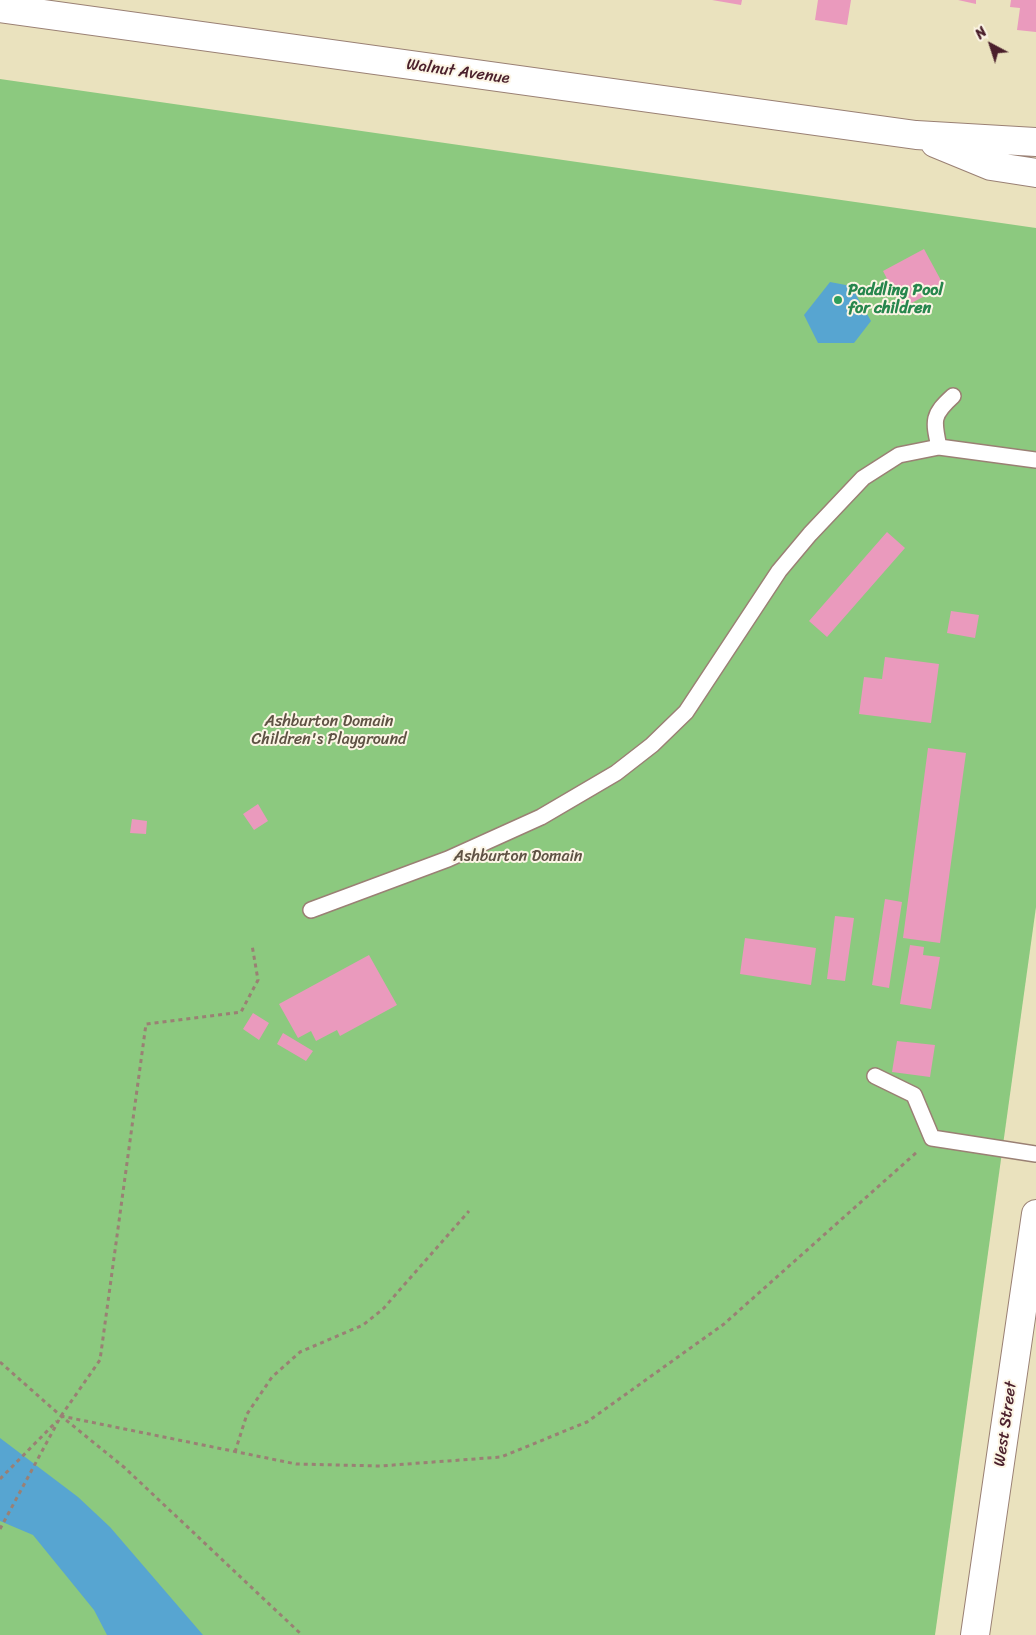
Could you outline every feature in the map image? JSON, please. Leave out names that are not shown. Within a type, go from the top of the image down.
[{"type":"main road","name":"Walnut Avenue","points":[[0,8],[916,135],[1036,142]]},
{"type":"main road","name":"Walnut Avenue","points":[[916,135],[991,166],[1036,173]]},
{"type":"main road","name":"West Street","points":[[976,1635],[1036,1214]]},
{"type":"lane","points":[[939,447],[934,425],[939,409],[953,396]]},
{"type":"lane","points":[[311,910],[448,860],[541,817],[616,773],[652,745],[686,712],[779,571],[835,506],[863,478],[899,455],[939,447],[1036,460]]},
{"type":"lane","points":[[875,1076],[914,1096],[932,1138],[1036,1154]]},
{"type":"path","points":[[0,1529],[61,1416],[100,1360],[146,1024],[241,1012],[258,980],[252,945]]},
{"type":"path","points":[[61,1416],[296,1464],[380,1466],[501,1457],[587,1422],[724,1324],[932,1138]]},
{"type":"path","points":[[236,1452],[247,1414],[272,1378],[300,1352],[363,1325],[383,1309],[469,1211]]},
{"type":"path","points":[[0,1362],[61,1416],[125,1468],[302,1635]]},
{"type":"path","points":[[0,1479],[61,1416]]},
{"type":"green space","name":"Ashburton Domain","points":[[0,79],[1036,228],[1036,907],[935,1635],[0,1635]]},
{"type":"water","name":"Paddling Pool for children","points":[[830,282],[851,286],[871,321],[854,343],[818,343],[804,315]]},
{"type":"water","points":[[0,1438],[78,1497],[110,1527],[203,1635],[107,1635],[94,1610],[33,1535],[0,1521]]},
{"type":"building","points":[[712,0],[742,0],[741,5]]},
{"type":"building","points":[[818,0],[851,0],[847,25],[815,20]]},
{"type":"building","points":[[958,0],[976,0],[976,4]]},
{"type":"building","points":[[1011,0],[1036,0],[1036,32],[1017,30],[1020,8],[1010,7]]},
{"type":"building","points":[[924,249],[944,286],[902,308],[883,271]]},
{"type":"building","points":[[887,532],[905,548],[827,637],[809,621]]},
{"type":"building","points":[[951,611],[979,615],[975,638],[947,633]]},
{"type":"building","points":[[885,657],[939,664],[931,723],[859,714],[864,677],[882,679]]},
{"type":"building","points":[[928,748],[966,753],[940,943],[903,938]]},
{"type":"building","points":[[258,804],[268,821],[254,830],[243,814]]},
{"type":"building","points":[[132,819],[147,821],[146,834],[130,833]]},
{"type":"building","points":[[885,899],[902,902],[889,988],[872,985]]},
{"type":"building","points":[[835,916],[854,918],[845,981],[827,979]]},
{"type":"building","points":[[745,938],[816,948],[811,985],[740,974]]},
{"type":"building","points":[[910,945],[924,947],[923,955],[940,957],[931,1009],[900,1004]]},
{"type":"building","points":[[369,955],[397,1005],[340,1036],[337,1030],[316,1041],[311,1031],[298,1038],[279,1004]]},
{"type":"building","points":[[253,1013],[269,1023],[259,1040],[243,1029]]},
{"type":"building","points":[[283,1033],[313,1051],[306,1061],[277,1044]]},
{"type":"building","points":[[897,1041],[935,1045],[930,1077],[892,1072]]},
{"type":"place","name":"Paddling Pool for children","points":[[838,300]]},
{"type":"park label","name":"Ashburton Domain Children's Playground","points":[[329,731]]}]
